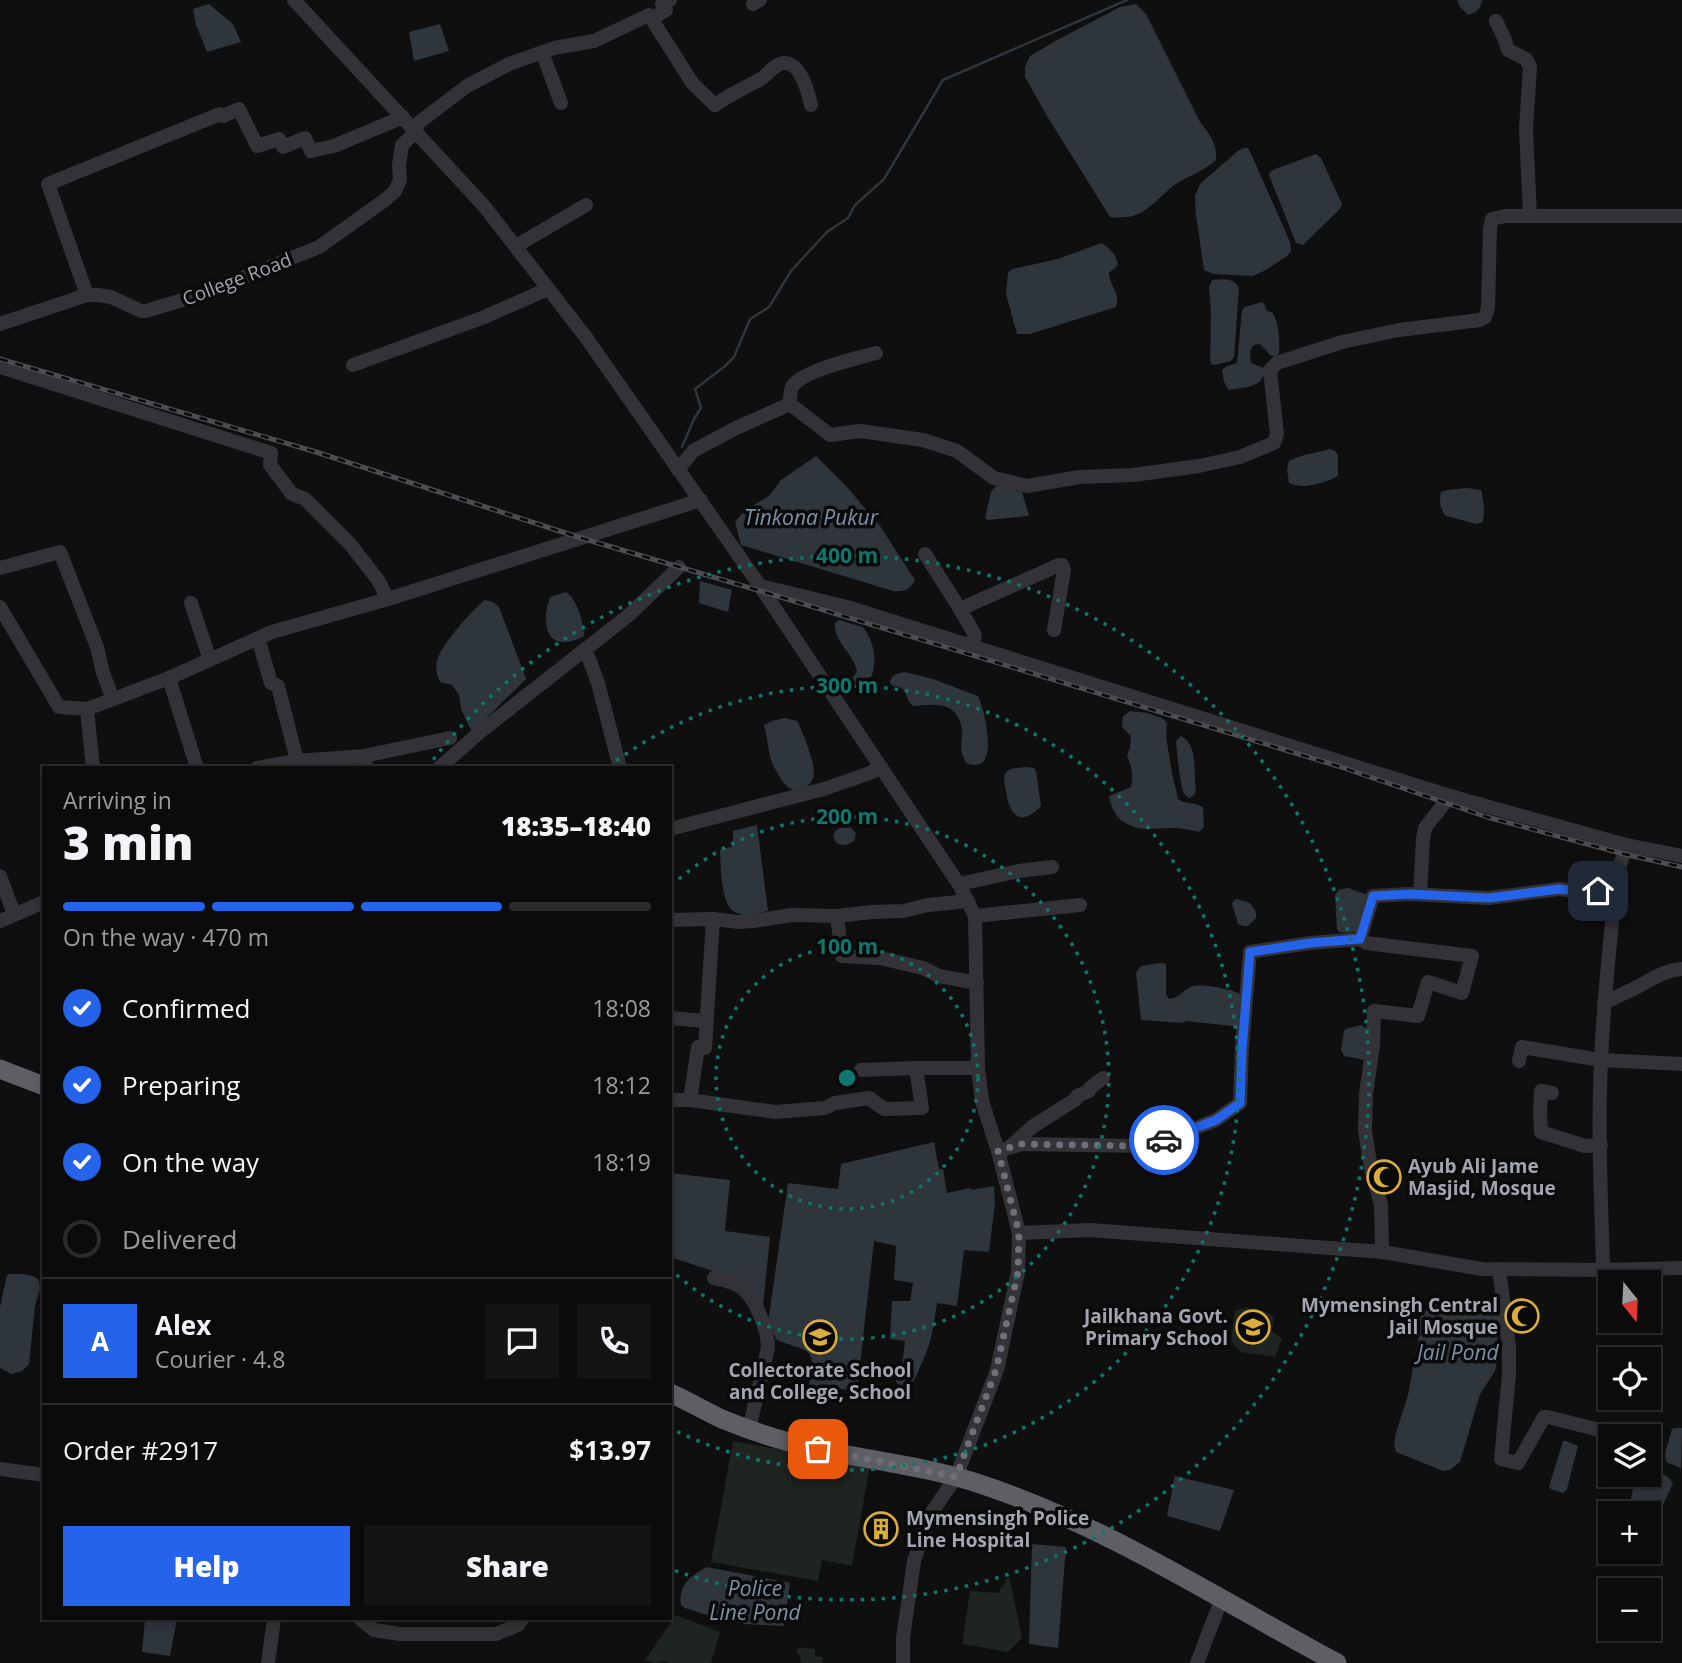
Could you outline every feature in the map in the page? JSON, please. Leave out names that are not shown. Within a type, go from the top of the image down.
[{"type":"highway","points":[[0,1069],[42,1085]]},
{"type":"highway","points":[[672,1394],[722,1419],[767,1436],[956,1477],[1026,1501],[1103,1534],[1337,1663]]},
{"type":"street","points":[[294,0],[484,206],[584,336],[760,586],[959,884],[975,916],[978,1068],[982,1101],[1003,1150],[1019,1233],[1018,1272],[996,1370],[956,1477],[930,1514],[914,1561],[903,1638],[903,1663]]},
{"type":"street","points":[[651,19],[666,10],[662,4],[670,0]]},
{"type":"street","points":[[87,295],[48,184],[220,114],[222,117],[239,109],[257,146],[279,139],[283,147],[304,138],[311,151],[334,146],[411,125],[467,86],[509,64],[554,48],[594,41],[649,15],[693,84],[715,105],[762,78],[778,65],[788,64],[800,71],[811,104]]},
{"type":"street","points":[[1496,21],[1508,50],[1526,59],[1530,67],[1526,129],[1530,216]]},
{"type":"street","points":[[542,52],[561,103]]},
{"type":"street","name":"College Road","points":[[0,324],[87,295],[111,297],[146,311],[199,295],[319,247],[385,201],[395,191],[400,180],[402,145],[411,125]]},
{"type":"street","points":[[516,246],[586,205]]},
{"type":"street","points":[[790,404],[830,435],[860,431],[923,440],[957,451],[994,478],[1027,486],[1079,477],[1133,475],[1199,466],[1240,457],[1274,443],[1278,433],[1270,370],[1277,363],[1342,342],[1485,317],[1488,308],[1492,219],[1506,216],[1682,216]]},
{"type":"street","points":[[353,365],[482,318],[548,289]]},
{"type":"street","points":[[790,404],[793,385],[798,380],[814,371],[876,353]]},
{"type":"street","points":[[0,367],[271,453],[270,465],[292,494],[305,499],[350,544],[378,580],[388,599]]},
{"type":"street","points":[[678,470],[693,451],[790,404]]},
{"type":"street","points":[[0,607],[59,707],[87,709],[169,678],[272,632],[388,599],[701,500]]},
{"type":"street","points":[[0,568],[60,552],[97,647],[113,699]]},
{"type":"street","points":[[925,554],[975,635],[972,646]]},
{"type":"street","points":[[960,609],[1062,565],[1064,570],[1054,630]]},
{"type":"street","points":[[441,766],[480,732],[629,615],[679,567]]},
{"type":"street","points":[[760,586],[847,607],[1450,796],[1626,845],[1682,856]]},
{"type":"street","points":[[191,603],[210,660]]},
{"type":"street","points":[[258,638],[271,683],[278,686],[298,764]]},
{"type":"street","points":[[588,656],[619,766]]},
{"type":"street","points":[[169,678],[196,766]]},
{"type":"street","points":[[87,709],[93,766]]},
{"type":"street","points":[[278,766],[365,762],[450,738]]},
{"type":"street","points":[[672,828],[824,789],[881,767]]},
{"type":"street","points":[[1420,894],[1425,828],[1450,796]]},
{"type":"street","points":[[1603,1270],[1600,1095],[1604,1003],[1613,890],[1617,868],[1625,854],[1626,845]]},
{"type":"street","points":[[959,884],[1052,867]]},
{"type":"street","points":[[0,876],[14,914]]},
{"type":"street","points":[[1360,939],[1373,896],[1420,894],[1489,898],[1559,889],[1584,892],[1613,890]]},
{"type":"street","points":[[672,920],[746,922],[792,915],[837,916],[903,911],[928,905],[968,901]]},
{"type":"street","points":[[0,921],[42,903]]},
{"type":"street","points":[[975,916],[1080,905]]},
{"type":"street","points":[[837,916],[842,956],[880,958],[923,968],[939,976],[977,984]]},
{"type":"street","points":[[690,1100],[698,1047],[705,1048],[713,919]]},
{"type":"street","points":[[1003,1150],[1022,1144],[1141,1146],[1167,1140],[1216,1120],[1240,1103],[1250,952],[1360,939],[1366,943],[1472,956],[1462,993],[1427,982],[1418,1016],[1374,1011],[1365,1131],[1371,1169],[1381,1205],[1382,1252]]},
{"type":"street","points":[[1604,1003],[1656,976],[1682,969]]},
{"type":"street","points":[[672,1018],[706,1021]]},
{"type":"street","points":[[1519,1061],[1522,1047],[1601,1060],[1682,1064]]},
{"type":"street","points":[[672,1100],[775,1111],[825,1108],[835,1103],[869,1098],[884,1110],[922,1108],[916,1068]]},
{"type":"street","points":[[861,1070],[978,1068]]},
{"type":"street","points":[[1003,1150],[1076,1100],[1077,1096],[1089,1091],[1103,1078]]},
{"type":"street","points":[[1552,1093],[1541,1091],[1541,1132],[1585,1146],[1601,1145]]},
{"type":"street","points":[[1019,1233],[1090,1230],[1382,1252],[1482,1269],[1682,1268]]},
{"type":"street","points":[[1499,1269],[1509,1347],[1509,1374],[1500,1459],[1518,1464],[1545,1417],[1598,1430]]},
{"type":"street","points":[[714,1278],[734,1283],[743,1289],[756,1306],[768,1339],[749,1429]]},
{"type":"street","points":[[0,1469],[42,1475]]},
{"type":"street","points":[[1197,1663],[1222,1598]]},
{"type":"street","points":[[268,1663],[274,1620]]},
{"type":"street","points":[[361,1620],[374,1630],[400,1634],[496,1634],[518,1625],[521,1620]]},
{"type":"shaded area","points":[[1247,1307],[1250,1310],[1265,1311],[1274,1317],[1272,1331],[1282,1339],[1275,1357],[1241,1352],[1231,1341],[1235,1311]]},
{"type":"shaded area","points":[[733,1441],[870,1466],[852,1566],[822,1560],[818,1581],[711,1562]]},
{"type":"shaded area","points":[[1009,1576],[1022,1638],[1008,1652],[962,1644],[970,1591],[998,1593]]},
{"type":"shaded area","points":[[676,1615],[720,1632],[711,1663],[655,1663],[645,1660]]},
{"type":"shaded area","points":[[798,1647],[815,1649],[815,1656],[823,1657],[822,1663],[801,1663],[796,1652]]},
{"type":"water","points":[[1457,0],[1482,0],[1478,10],[1468,15]]},
{"type":"water","points":[[209,4],[233,24],[241,42],[207,52],[196,25],[193,9]]},
{"type":"water","points":[[1136,4],[1146,14],[1200,122],[1207,130],[1216,149],[1216,160],[1173,186],[1142,212],[1128,217],[1110,217],[1047,116],[1025,77],[1025,67],[1030,56],[1057,40],[1120,7]]},
{"type":"water","points":[[440,24],[449,51],[414,61],[409,32]]},
{"type":"water","points":[[1244,148],[1248,148],[1253,158],[1290,242],[1291,251],[1266,270],[1253,276],[1213,274],[1204,270],[1195,196],[1200,184]]},
{"type":"water","points":[[1316,154],[1321,158],[1342,204],[1303,245],[1296,243],[1269,175],[1275,169]]},
{"type":"water","points":[[1101,243],[1117,259],[1117,266],[1109,273],[1117,298],[1116,307],[1030,334],[1017,334],[1006,294],[1008,273],[1012,269],[1058,259]]},
{"type":"water","points":[[1212,280],[1231,280],[1239,288],[1234,357],[1231,361],[1214,365],[1210,360],[1209,287]]},
{"type":"water","points":[[1262,302],[1275,318],[1279,333],[1279,354],[1271,356],[1260,344],[1254,345],[1250,351],[1251,363],[1264,368],[1264,375],[1258,383],[1229,390],[1222,370],[1237,363],[1242,310]]},
{"type":"water","points":[[1329,449],[1338,455],[1338,476],[1307,486],[1289,483],[1289,461]]},
{"type":"water","name":"Tinkona Pukur","points":[[816,456],[880,526],[915,580],[909,588],[893,591],[741,545],[735,522],[745,510],[769,496],[781,480]]},
{"type":"water","points":[[997,485],[1022,492],[1029,515],[988,520],[985,518],[991,492]]},
{"type":"water","points":[[1467,488],[1481,490],[1484,516],[1482,522],[1477,524],[1446,516],[1441,508],[1441,492]]},
{"type":"water","points":[[700,581],[732,590],[728,612],[699,603]]},
{"type":"water","points":[[566,592],[579,612],[584,636],[559,642],[547,629],[547,608],[550,597]]},
{"type":"water","points":[[485,600],[499,607],[526,679],[472,732],[461,709],[459,695],[452,685],[440,682],[436,664],[450,637]]},
{"type":"water","points":[[839,620],[863,627],[870,638],[874,656],[872,676],[843,690],[839,684],[857,672],[837,636],[835,623]]},
{"type":"water","points":[[905,672],[978,696],[988,739],[988,749],[983,762],[977,765],[967,764],[961,750],[962,732],[959,719],[951,709],[939,705],[913,706],[902,688],[890,683],[893,676]]},
{"type":"water","points":[[1130,711],[1148,713],[1167,723],[1166,736],[1178,799],[1203,807],[1204,827],[1199,832],[1178,828],[1133,827],[1113,810],[1109,796],[1131,787],[1132,783],[1132,771],[1127,755],[1131,736],[1122,727],[1123,716]]},
{"type":"water","points":[[785,718],[797,721],[814,768],[812,781],[799,789],[791,789],[784,783],[769,752],[764,725]]},
{"type":"water","points":[[1181,736],[1187,740],[1193,752],[1196,789],[1190,798],[1183,791],[1180,778],[1176,741]]},
{"type":"water","points":[[1026,767],[1036,771],[1041,806],[1034,813],[1022,817],[1017,816],[1010,807],[1004,778],[1009,770]]},
{"type":"water","points":[[757,825],[768,911],[743,915],[730,908],[726,901],[720,850],[733,846],[733,831]]},
{"type":"water","points":[[850,827],[856,833],[854,841],[838,844],[834,838],[835,831]]},
{"type":"water","points":[[1348,888],[1368,895],[1360,929],[1339,932],[1335,896],[1338,890]]},
{"type":"water","points":[[1237,899],[1250,903],[1256,912],[1256,918],[1248,926],[1238,924],[1232,904]]},
{"type":"water","points":[[1166,964],[1166,995],[1169,999],[1198,986],[1211,986],[1240,994],[1238,1025],[1141,1020],[1136,973],[1141,966]]},
{"type":"water","points":[[1361,1025],[1369,1030],[1365,1060],[1344,1056],[1341,1050],[1344,1031]]},
{"type":"water","points":[[934,1142],[947,1193],[994,1186],[995,1203],[989,1252],[964,1250],[957,1306],[937,1303],[930,1343],[917,1375],[911,1384],[899,1386],[896,1382],[897,1367],[902,1367],[905,1341],[890,1339],[892,1301],[910,1301],[913,1283],[894,1280],[896,1246],[874,1241],[857,1391],[809,1385],[812,1363],[808,1352],[777,1340],[768,1323],[788,1183],[838,1189],[841,1164]]},
{"type":"water","points":[[672,1173],[730,1180],[725,1231],[770,1237],[762,1316],[728,1276],[672,1258]]},
{"type":"water","points":[[9,1274],[33,1276],[39,1280],[40,1289],[35,1306],[29,1364],[22,1371],[11,1374],[0,1368],[0,1307]]},
{"type":"water","name":"Jail Pond","points":[[1462,1298],[1498,1309],[1501,1325],[1497,1335],[1499,1349],[1495,1371],[1480,1394],[1460,1462],[1450,1470],[1443,1471],[1396,1452],[1394,1444],[1408,1395],[1420,1318],[1437,1302]]},
{"type":"water","points":[[1682,1428],[1681,1468],[1666,1462],[1665,1453],[1672,1429]]},
{"type":"water","points":[[1563,1441],[1578,1446],[1567,1489],[1563,1493],[1549,1487]]},
{"type":"water","points":[[1661,1473],[1673,1483],[1662,1507],[1661,1501],[1633,1501],[1633,1487],[1661,1487]]},
{"type":"water","points":[[1175,1476],[1234,1490],[1220,1531],[1167,1516]]},
{"type":"water","points":[[1032,1544],[1066,1547],[1058,1648],[1029,1644]]},
{"type":"water","name":"Police Line Pond","points":[[707,1567],[790,1583],[784,1626],[744,1624],[720,1619],[681,1605],[684,1586],[691,1577]]},
{"type":"water","points":[[145,1620],[177,1620],[170,1656],[142,1652]]},
{"type":"waterway","points":[[682,447],[701,408],[695,389],[734,357],[750,319],[769,307],[791,271],[827,232],[848,218],[855,205],[884,179],[943,80],[1127,0]]},
{"type":"railway","points":[[0,359],[316,452],[578,537],[1338,766],[1487,817],[1682,867]]},
{"type":"way so far","points":[[818,1449],[956,1477],[996,1370],[1018,1272],[1019,1233],[998,1151],[1022,1144],[1141,1146],[1164,1140]]},
{"type":"place","name":"Ayub Ali Jame Masjid, Mosque","points":[[1384,1177]]},
{"type":"place","name":"Mymensingh Central Jail Mosque","points":[[1522,1316]]},
{"type":"place","name":"Jailkhana Govt. Primary School","points":[[1253,1327]]},
{"type":"place","name":"Collectorate School and College, School","points":[[820,1337]]},
{"type":"place","name":"Mymensingh Police Line Hospital","points":[[881,1529]]},
{"type":"route","points":[[1164,1140],[1216,1120],[1240,1103],[1250,952],[1360,939],[1373,896],[1410,894],[1489,898],[1559,889],[1598,891]]}]
